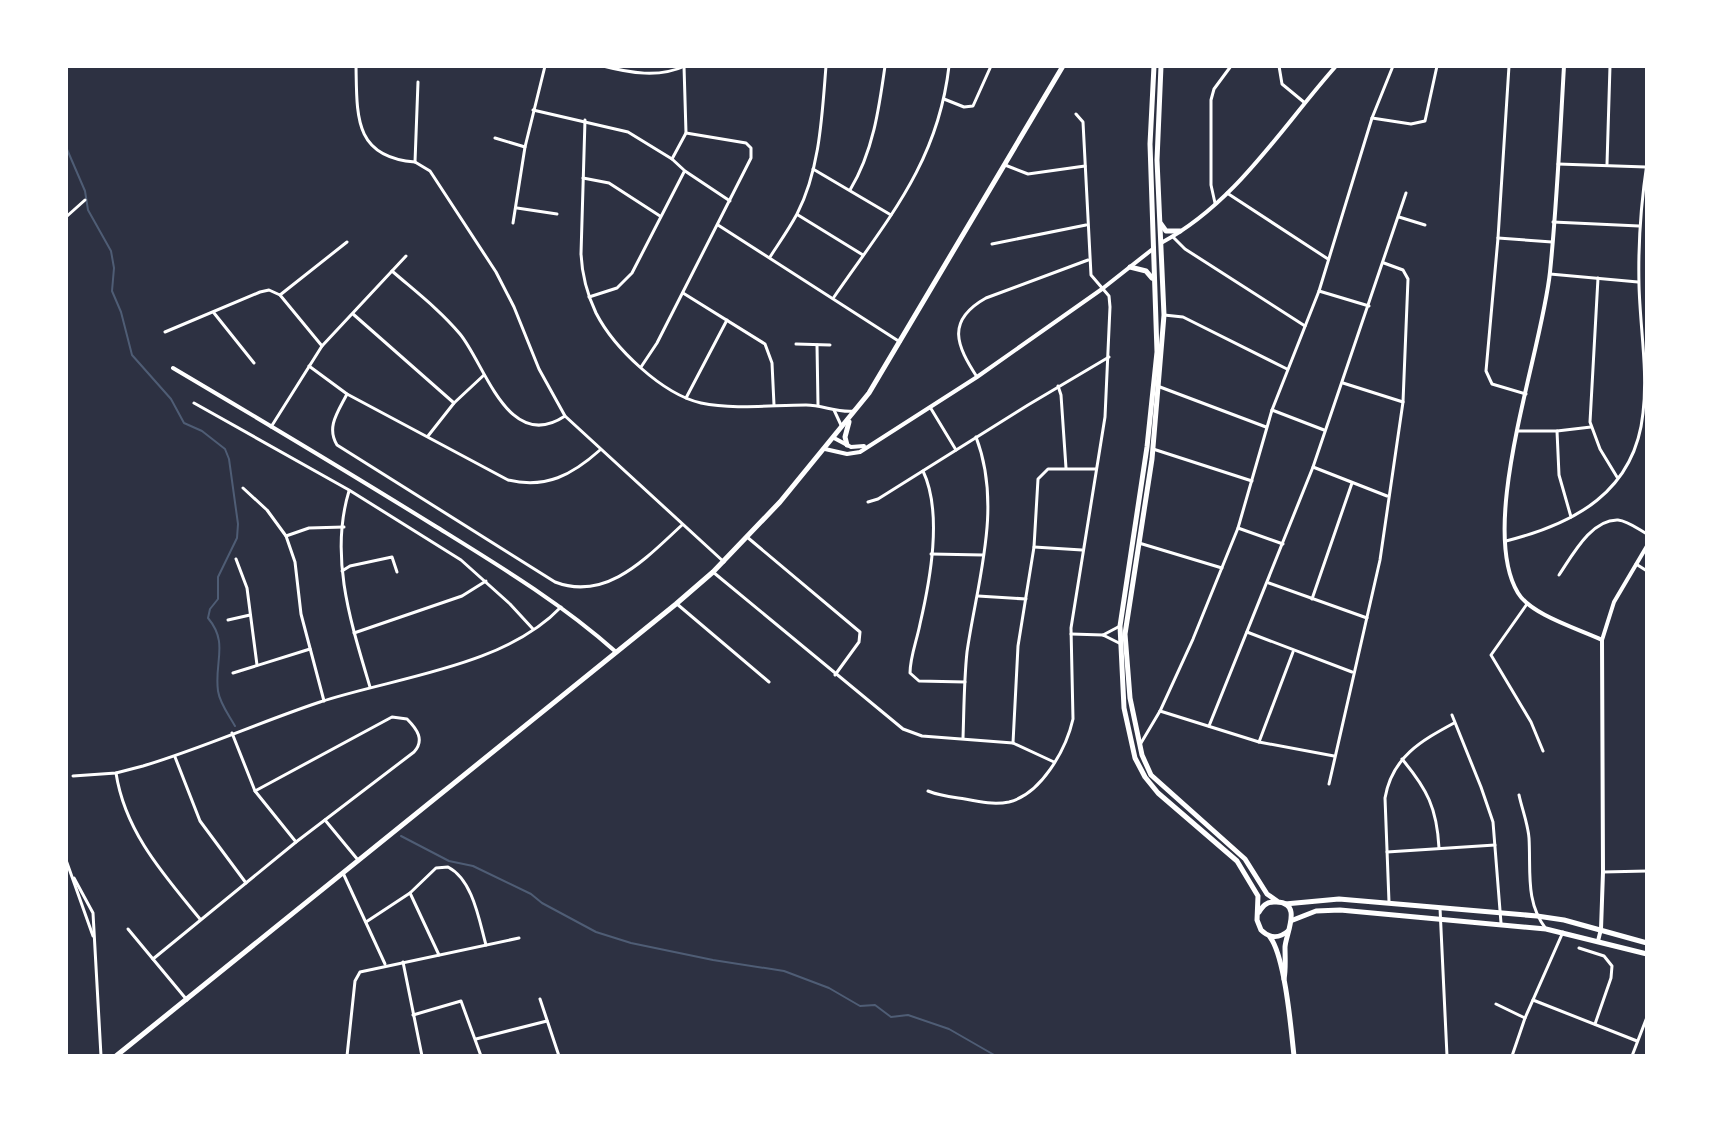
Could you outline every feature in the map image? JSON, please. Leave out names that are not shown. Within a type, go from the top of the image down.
[{"type":"main road","points":[[116,1056],[724,562],[855,411],[900,342],[1063,66]]},
{"type":"main road","points":[[1154,66],[1150,144],[1157,352],[1155,385],[1120,626],[1125,718],[1141,771],[1151,786],[1237,861],[1249,877],[1258,896],[1259,927],[1275,944],[1284,981],[1294,1056]]},
{"type":"main road","points":[[1161,66],[1157,145],[1164,315],[1160,387],[1125,634],[1127,675],[1145,766],[1151,775],[1245,859],[1267,894],[1285,904],[1339,899],[1537,916],[1601,929],[1647,943]]},
{"type":"main road","points":[[1160,223],[1166,231],[1180,231]]},
{"type":"main road","points":[[1130,267],[1150,274],[1155,286]]},
{"type":"main road","points":[[847,445],[845,437],[850,418]]},
{"type":"main road","points":[[1258,913],[1267,903],[1277,901]]},
{"type":"main road","points":[[1284,981],[1288,931],[1293,920],[1285,904]]},
{"type":"main road","points":[[1293,920],[1309,912],[1330,910],[1501,924],[1563,932],[1647,954]]},
{"type":"main road","points":[[1269,936],[1281,936],[1288,931]]},
{"type":"street","points":[[356,66],[359,110],[367,140],[386,157],[415,162],[430,171],[496,272],[539,369],[565,416],[724,562]]},
{"type":"street","points":[[513,223],[525,147],[545,66]]},
{"type":"street","points":[[603,66],[645,74],[673,71],[685,66],[686,133],[672,159]]},
{"type":"street","points":[[770,257],[796,215],[813,169],[826,66]]},
{"type":"street","points":[[850,190],[866,159],[885,66]]},
{"type":"street","points":[[834,297],[915,179],[944,99],[949,66]]},
{"type":"street","points":[[944,99],[964,107],[973,106],[991,66]]},
{"type":"street","points":[[1215,203],[1211,185],[1211,100],[1214,89],[1231,66]]},
{"type":"street","points":[[1279,66],[1282,84],[1305,104]]},
{"type":"street","points":[[825,449],[851,454],[860,452],[977,377],[1173,237],[1227,193],[1258,162],[1336,66]]},
{"type":"street","points":[[1133,750],[1139,746],[1160,711],[1238,528],[1266,427],[1319,291],[1372,118],[1393,66]]},
{"type":"street","points":[[1372,118],[1411,124],[1425,121],[1437,66]]},
{"type":"street","points":[[1509,66],[1486,376],[1492,384],[1526,394]]},
{"type":"street","points":[[1564,66],[1550,274],[1505,508],[1506,541],[1514,584],[1527,604],[1602,640]]},
{"type":"street","points":[[1607,164],[1610,66]]},
{"type":"street","points":[[415,162],[418,82]]},
{"type":"street","points":[[533,110],[628,132],[730,201]]},
{"type":"street","points":[[928,791],[992,804],[1007,802],[1029,791],[1054,762],[1067,741],[1073,719],[1071,634],[1105,417],[1110,302],[1092,278],[1083,122],[1076,114]]},
{"type":"street","points":[[585,120],[583,276],[599,318],[641,367],[665,388],[686,398],[717,405],[818,405],[855,411]]},
{"type":"street","points":[[641,367],[657,343],[751,158],[751,148],[743,141],[686,133]]},
{"type":"street","points":[[495,138],[525,147]]},
{"type":"street","points":[[1506,541],[1572,519],[1593,506],[1617,477],[1636,445],[1643,413],[1639,226],[1647,165],[1558,164]]},
{"type":"street","points":[[1005,165],[1025,174],[1085,166]]},
{"type":"street","points":[[813,169],[891,215]]},
{"type":"street","points":[[589,297],[617,288],[627,279],[685,171]]},
{"type":"street","points":[[583,178],[609,183],[660,217]]},
{"type":"street","points":[[1227,193],[1329,259]]},
{"type":"street","points":[[1209,726],[1313,467],[1406,193]]},
{"type":"street","points":[[66,217],[85,200]]},
{"type":"street","points":[[516,208],[557,214]]},
{"type":"street","points":[[796,215],[863,255]]},
{"type":"street","points":[[1399,217],[1425,225]]},
{"type":"street","points":[[1553,222],[1639,226]]},
{"type":"street","points":[[718,225],[900,342]]},
{"type":"street","points":[[992,244],[1087,225]]},
{"type":"street","points":[[1173,237],[1185,249],[1305,326]]},
{"type":"street","points":[[1498,238],[1552,242]]},
{"type":"street","points":[[280,295],[347,242]]},
{"type":"street","points":[[271,427],[322,346],[406,256]]},
{"type":"street","points":[[977,377],[962,353],[958,339],[963,319],[971,308],[986,298],[1090,260]]},
{"type":"street","points":[[1329,784],[1352,672],[1380,560],[1403,402],[1408,279],[1403,270],[1384,263]]},
{"type":"street","points":[[392,271],[462,336],[501,402],[517,417],[541,425],[565,416]]},
{"type":"street","points":[[1550,274],[1639,282]]},
{"type":"street","points":[[1598,278],[1591,427],[1617,477]]},
{"type":"street","points":[[165,332],[233,303],[273,291],[280,295],[322,346]]},
{"type":"street","points":[[1319,291],[1369,306]]},
{"type":"street","points":[[683,293],[769,348],[774,405]]},
{"type":"street","points":[[214,313],[254,363]]},
{"type":"street","points":[[353,314],[454,403]]},
{"type":"street","points":[[1164,315],[1183,317],[1287,369]]},
{"type":"street","points":[[686,398],[727,320]]},
{"type":"street","points":[[796,344],[830,345]]},
{"type":"street","points":[[817,345],[818,405]]},
{"type":"street","points":[[868,502],[878,499],[1109,357]]},
{"type":"street","points":[[309,366],[347,394],[493,474],[525,483],[545,482],[563,477],[600,450]]},
{"type":"street","points":[[173,368],[561,607],[616,652]]},
{"type":"street","points":[[428,436],[454,403],[484,375]]},
{"type":"street","points":[[1343,383],[1403,402]]},
{"type":"street","points":[[1058,386],[1066,468]]},
{"type":"street","points":[[1160,387],[1266,427]]},
{"type":"street","points":[[347,394],[332,425],[332,436],[337,445],[555,582],[577,588],[606,584],[625,573],[682,525]]},
{"type":"street","points":[[194,403],[349,490],[461,560],[533,629]]},
{"type":"street","points":[[930,407],[956,450]]},
{"type":"street","points":[[834,410],[842,428]]},
{"type":"street","points":[[1272,410],[1326,431]]},
{"type":"street","points":[[1518,431],[1591,427]]},
{"type":"street","points":[[1557,431],[1559,475],[1572,519]]},
{"type":"street","points":[[963,739],[967,654],[985,555],[987,492],[983,454],[976,437]]},
{"type":"street","points":[[834,438],[856,448],[866,446]]},
{"type":"street","points":[[1153,449],[1252,481]]},
{"type":"street","points":[[1313,467],[1387,496]]},
{"type":"street","points":[[1013,743],[1018,646],[1034,547],[1038,479],[1045,470],[1097,469]]},
{"type":"street","points":[[923,471],[932,506],[931,554],[928,586],[910,673],[919,681],[965,682]]},
{"type":"street","points":[[1312,599],[1352,483]]},
{"type":"street","points":[[243,488],[267,510],[286,536],[295,562],[301,614],[324,701]]},
{"type":"street","points":[[349,490],[342,571],[346,607],[370,687]]},
{"type":"street","points":[[1559,575],[1587,535],[1612,521],[1622,520],[1647,534]]},
{"type":"street","points":[[286,536],[315,527],[344,527]]},
{"type":"street","points":[[1238,528],[1283,544]]},
{"type":"street","points":[[747,537],[860,632],[859,642],[835,675]]},
{"type":"street","points":[[1139,543],[1222,568]]},
{"type":"street","points":[[1598,941],[1603,872],[1602,640],[1614,602],[1647,546]]},
{"type":"street","points":[[1034,547],[1083,550]]},
{"type":"street","points":[[931,554],[985,555]]},
{"type":"street","points":[[342,571],[350,566],[392,557],[397,572]]},
{"type":"street","points":[[236,559],[247,588],[257,665]]},
{"type":"street","points":[[1636,564],[1647,571]]},
{"type":"street","points":[[713,572],[903,729],[922,736],[1013,743],[1054,762]]},
{"type":"street","points":[[354,633],[462,596],[486,581]]},
{"type":"street","points":[[1267,583],[1367,618]]},
{"type":"street","points":[[978,596],[1027,599]]},
{"type":"street","points":[[676,604],[769,682]]},
{"type":"street","points":[[1527,604],[1491,655],[1531,722],[1543,751]]},
{"type":"street","points":[[73,776],[116,773],[175,757],[232,733],[324,701],[459,663],[514,641],[561,607]]},
{"type":"street","points":[[228,620],[250,615]]},
{"type":"street","points":[[1103,635],[1120,626]]},
{"type":"street","points":[[1247,632],[1352,672]]},
{"type":"street","points":[[1071,634],[1103,635],[1119,643]]},
{"type":"street","points":[[233,673],[310,649]]},
{"type":"street","points":[[1259,742],[1293,650]]},
{"type":"street","points":[[1160,711],[1259,742],[1335,756]]},
{"type":"street","points":[[1452,715],[1485,795],[1496,845],[1501,924]]},
{"type":"street","points":[[153,959],[419,747],[419,735],[410,722],[400,716],[392,717],[255,791]]},
{"type":"street","points":[[1389,902],[1387,784],[1402,759],[1417,743],[1455,722]]},
{"type":"street","points":[[232,733],[255,791],[296,842]]},
{"type":"street","points":[[175,757],[200,821],[246,883]]},
{"type":"street","points":[[1402,759],[1426,791],[1435,814],[1439,848]]},
{"type":"street","points":[[116,773],[136,834],[156,865],[200,919]]},
{"type":"street","points":[[1519,795],[1529,834],[1530,886],[1537,916],[1546,929]]},
{"type":"street","points":[[325,820],[358,860]]},
{"type":"street","points":[[1387,852],[1496,845]]},
{"type":"street","points":[[66,860],[93,913],[101,1056]]},
{"type":"street","points":[[366,922],[410,893],[436,868],[452,869],[473,900],[486,945]]},
{"type":"street","points":[[1603,872],[1647,871]]},
{"type":"street","points":[[343,873],[385,965]]},
{"type":"street","points":[[74,878],[93,937]]},
{"type":"street","points":[[410,893],[440,956]]},
{"type":"street","points":[[1440,908],[1447,1056]]},
{"type":"street","points":[[86,915],[93,913]]},
{"type":"street","points":[[128,929],[187,1000]]},
{"type":"street","points":[[1512,1056],[1525,1018],[1563,932]]},
{"type":"street","points":[[347,1056],[356,978],[363,970],[519,938]]},
{"type":"street","points":[[1579,948],[1604,956],[1612,966],[1611,978],[1595,1024]]},
{"type":"street","points":[[403,962],[422,1055],[413,1056]]},
{"type":"street","points":[[540,999],[559,1056]]},
{"type":"street","points":[[1533,1000],[1637,1041]]},
{"type":"street","points":[[413,1015],[461,1001],[481,1056]]},
{"type":"street","points":[[1496,1004],[1525,1018]]},
{"type":"street","points":[[1632,1056],[1647,1017]]},
{"type":"street","points":[[476,1039],[547,1021]]},
{"type":"waterway","points":[[66,147],[85,191],[88,210],[111,251],[114,268],[112,291],[132,355],[171,399],[184,423],[202,431],[225,449],[229,459],[238,524],[237,538],[218,577],[218,599],[210,609],[208,618],[218,636],[219,696],[235,726]]},
{"type":"waterway","points":[[401,836],[449,861],[473,866],[531,894],[596,932],[631,943],[784,971],[829,988],[860,1006],[875,1005],[891,1017],[908,1015],[949,1029],[996,1056]]}]
